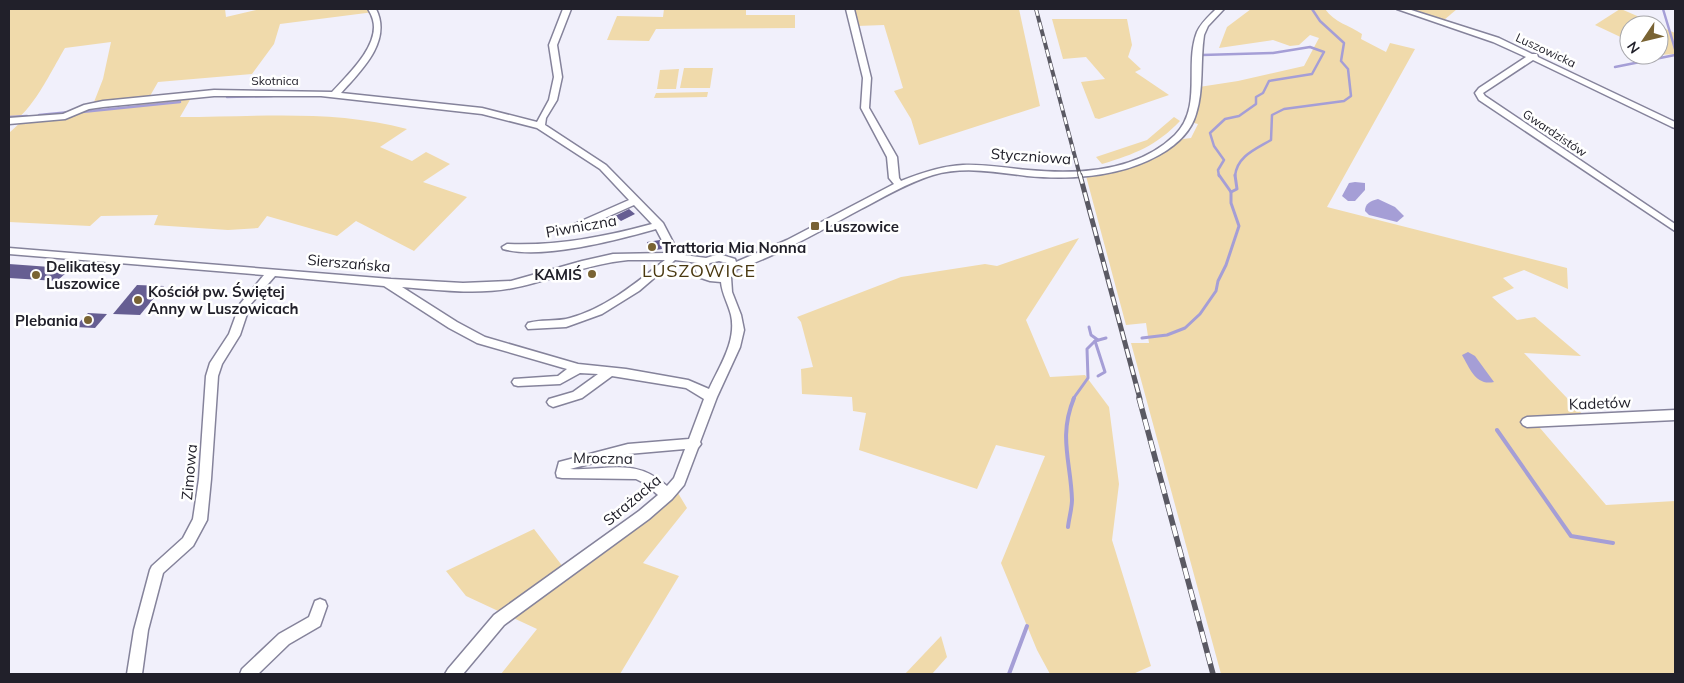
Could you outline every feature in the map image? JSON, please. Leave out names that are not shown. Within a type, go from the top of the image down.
[{"type":"street","points":[[335,94],[368,55],[376,42],[377,20],[372,9]]},
{"type":"street","points":[[540,126],[542,118],[553,100],[558,77],[553,45],[567,9]]},
{"type":"street","points":[[850,9],[867,78],[865,108],[892,157],[894,178],[899,185]]},
{"type":"street","name":"Styczniowa","points":[[732,264],[753,258],[789,243],[899,185],[932,173],[953,168],[981,167],[1039,174],[1073,174],[1113,169],[1151,156],[1172,142],[1185,130],[1191,118],[1195,105],[1200,34],[1220,9]]},
{"type":"street","name":"Luszowicka","points":[[1401,9],[1469,30],[1534,56],[1675,125]]},
{"type":"street","name":"Gwardzistów","points":[[1534,56],[1482,90],[1479,93],[1482,98],[1675,228]]},
{"type":"street","name":"Skotnica","points":[[9,121],[54,118],[103,104],[194,94],[335,94],[465,108],[540,126],[602,167],[659,225]]},
{"type":"street","points":[[574,228],[635,201]]},
{"type":"street","points":[[532,326],[542,323],[560,325],[575,321],[618,301],[677,257],[659,225]]},
{"type":"street","name":"Piwniczna","points":[[507,247],[531,249],[568,246],[659,225]]},
{"type":"street","name":"Sierszańska","points":[[9,251],[386,282],[498,287],[585,263],[634,255],[677,257],[703,264],[702,274],[720,278]]},
{"type":"street","points":[[703,264],[719,257],[732,264],[720,278]]},
{"type":"street","name":"Zimowa","points":[[134,674],[141,630],[157,570],[188,542],[200,520],[205,479],[212,376],[216,363],[234,335],[245,304],[273,272]]},
{"type":"street","name":"Strażacka","points":[[453,674],[499,620],[644,515],[667,495],[679,481],[711,397],[734,347],[738,330],[727,292],[720,278]]},
{"type":"street","points":[[386,282],[453,325],[481,340],[578,368],[649,376],[688,384],[711,397]]},
{"type":"street","points":[[518,382],[560,380],[578,368]]},
{"type":"street","points":[[553,402],[569,400],[588,390],[609,372]]},
{"type":"street","name":"Kadetów","points":[[1527,422],[1675,415]]},
{"type":"street","name":"Mroczna","points":[[667,495],[646,477],[628,472],[592,475],[562,473],[563,466],[602,453],[629,447],[694,444]]},
{"type":"street","points":[[247,674],[284,638],[315,621],[320,606]]},
{"type":"shaded area","points":[[9,9],[225,9],[226,17],[260,9],[371,9],[374,12],[280,24],[274,44],[252,74],[158,82],[150,96],[94,102],[103,79],[111,42],[65,48],[32,102],[16,119],[9,122]]},
{"type":"shaded area","points":[[664,9],[746,9],[746,15],[795,15],[795,28],[656,29],[649,41],[607,40],[617,16],[663,17]]},
{"type":"shaded area","points":[[853,9],[1019,9],[1040,106],[919,145],[911,119],[894,91],[903,88],[884,25],[857,26]]},
{"type":"shaded area","points":[[1251,9],[1325,9],[1338,21],[1362,34],[1361,39],[1386,52],[1390,43],[1415,49],[1327,207],[1567,268],[1568,289],[1524,270],[1503,278],[1514,288],[1492,297],[1517,320],[1535,317],[1581,356],[1524,353],[1588,420],[1534,421],[1606,505],[1675,501],[1675,674],[1221,674],[1131,343],[1149,343],[1146,323],[1126,325],[1086,176],[1154,159],[1183,139],[1191,138],[1198,124],[1194,123],[1199,87],[1238,81],[1304,66],[1319,38],[1310,35],[1299,45],[1290,46],[1273,40],[1219,48],[1227,27]]},
{"type":"shaded area","points":[[1406,9],[1457,9],[1444,20]]},
{"type":"shaded area","points":[[1620,9],[1635,15],[1619,15],[1619,36],[1595,25]]},
{"type":"shaded area","points":[[1052,19],[1127,19],[1132,45],[1128,57],[1141,69],[1135,72],[1169,95],[1099,119],[1095,118],[1081,82],[1105,79],[1086,57],[1063,59]]},
{"type":"shaded area","points":[[1669,30],[1675,33],[1675,54],[1669,54]]},
{"type":"shaded area","points":[[684,68],[713,68],[710,88],[680,88]]},
{"type":"shaded area","points":[[679,69],[676,89],[657,89],[660,70]]},
{"type":"shaded area","points":[[708,92],[707,97],[654,98],[656,93]]},
{"type":"shaded area","points":[[191,98],[180,117],[323,116],[379,123],[407,129],[380,147],[412,161],[426,152],[450,164],[423,182],[467,197],[414,251],[356,221],[337,236],[267,216],[258,228],[228,230],[154,225],[158,215],[101,216],[90,226],[9,222],[9,133],[21,122],[54,120],[79,113],[132,107],[147,101]]},
{"type":"shaded area","points":[[1174,117],[1180,121],[1162,137],[1144,148],[1125,157],[1102,164],[1096,157],[1147,140]]},
{"type":"shaded area","points":[[1349,183],[1365,183],[1365,190],[1355,201],[1348,201],[1342,196]]},
{"type":"shaded area","points":[[1378,199],[1395,207],[1404,216],[1397,222],[1369,215],[1365,211],[1367,204]]},
{"type":"shaded area","points":[[1079,238],[1026,320],[1050,377],[1085,375],[1109,407],[1119,484],[1112,540],[1151,666],[1133,674],[1050,674],[1037,650],[1001,563],[1045,456],[996,445],[977,489],[859,450],[866,413],[853,411],[852,397],[802,394],[801,369],[813,367],[801,322],[797,317],[901,277],[985,264],[997,266]]},
{"type":"shaded area","points":[[1468,352],[1475,356],[1494,382],[1488,383],[1474,375],[1462,355]]},
{"type":"shaded area","points":[[678,493],[687,508],[643,563],[679,576],[620,674],[501,674],[537,629],[466,596],[446,571],[534,529],[570,576],[661,510]]},
{"type":"shaded area","points":[[941,636],[947,657],[932,674],[905,674]]},
{"type":"building","points":[[629,209],[635,214],[621,221],[615,216]]},
{"type":"building","name":"Trattoria Mia Nonna","points":[[660,240],[662,249],[649,251],[647,242]]},
{"type":"building","name":"Delikatesy Luszowice","points":[[9,264],[64,268],[63,271],[67,272],[57,281],[9,278]]},
{"type":"building","name":"Kościół pw. Świętej Anny w Luszowicach","points":[[137,285],[164,286],[140,315],[113,314]]},
{"type":"building","name":"Plebania","points":[[88,313],[107,314],[95,328],[75,327]]},
{"type":"waterway","points":[[1235,176],[1239,163],[1243,158],[1271,140],[1272,115],[1284,109],[1344,101],[1351,96],[1348,69],[1341,61],[1344,43],[1320,21],[1312,9]]},
{"type":"waterway","points":[[1663,9],[1675,49]]},
{"type":"waterway","points":[[1202,55],[1273,53],[1310,47],[1324,52],[1312,74],[1269,81],[1263,93],[1256,97],[1256,104],[1239,116],[1225,119],[1210,133],[1214,146],[1224,160],[1218,170],[1219,176]]},
{"type":"waterway","points":[[1615,67],[1675,55]]},
{"type":"waterway","points":[[227,97],[272,96]]},
{"type":"waterway","points":[[82,112],[180,102]]},
{"type":"waterway","points":[[39,115],[70,112]]},
{"type":"waterway","points":[[9,117],[27,116]]},
{"type":"waterway","points":[[1219,175],[1231,192]]},
{"type":"waterway","points":[[1231,192],[1237,189],[1235,176]]},
{"type":"waterway","points":[[1142,338],[1167,335],[1185,328],[1200,314],[1216,291],[1239,226],[1231,203],[1231,192]]},
{"type":"waterway","points":[[1089,327],[1091,335],[1098,340]]},
{"type":"waterway","points":[[1095,341],[1106,338]]},
{"type":"waterway","points":[[1073,399],[1088,378],[1087,349],[1095,341]]},
{"type":"waterway","points":[[1095,341],[1105,372],[1098,376]]},
{"type":"waterway","points":[[1068,527],[1072,500],[1066,437],[1069,412],[1074,398]]},
{"type":"waterway","points":[[1497,430],[1571,536],[1613,543]]},
{"type":"waterway","points":[[1009,674],[1027,626]]},
{"type":"railway","points":[[1036,9],[1080,176]]},
{"type":"railway","points":[[1080,175],[1140,399]]},
{"type":"railway","points":[[1139,398],[1213,674]]},
{"type":"place","name":"Luszowice","points":[[815,226]]},
{"type":"place","name":"Trattoria Mia Nonna","points":[[652,247]]},
{"type":"place","name":"KAMIŚ","points":[[592,274]]},
{"type":"place","name":"Delikatesy Luszowice","points":[[36,275]]},
{"type":"place","name":"Kościół pw. Świętej Anny w Luszowicach","points":[[138,300]]},
{"type":"place","name":"Plebania","points":[[88,320]]},
{"type":"district","name":"LUSZOWICE","points":[[699,270]]}]
